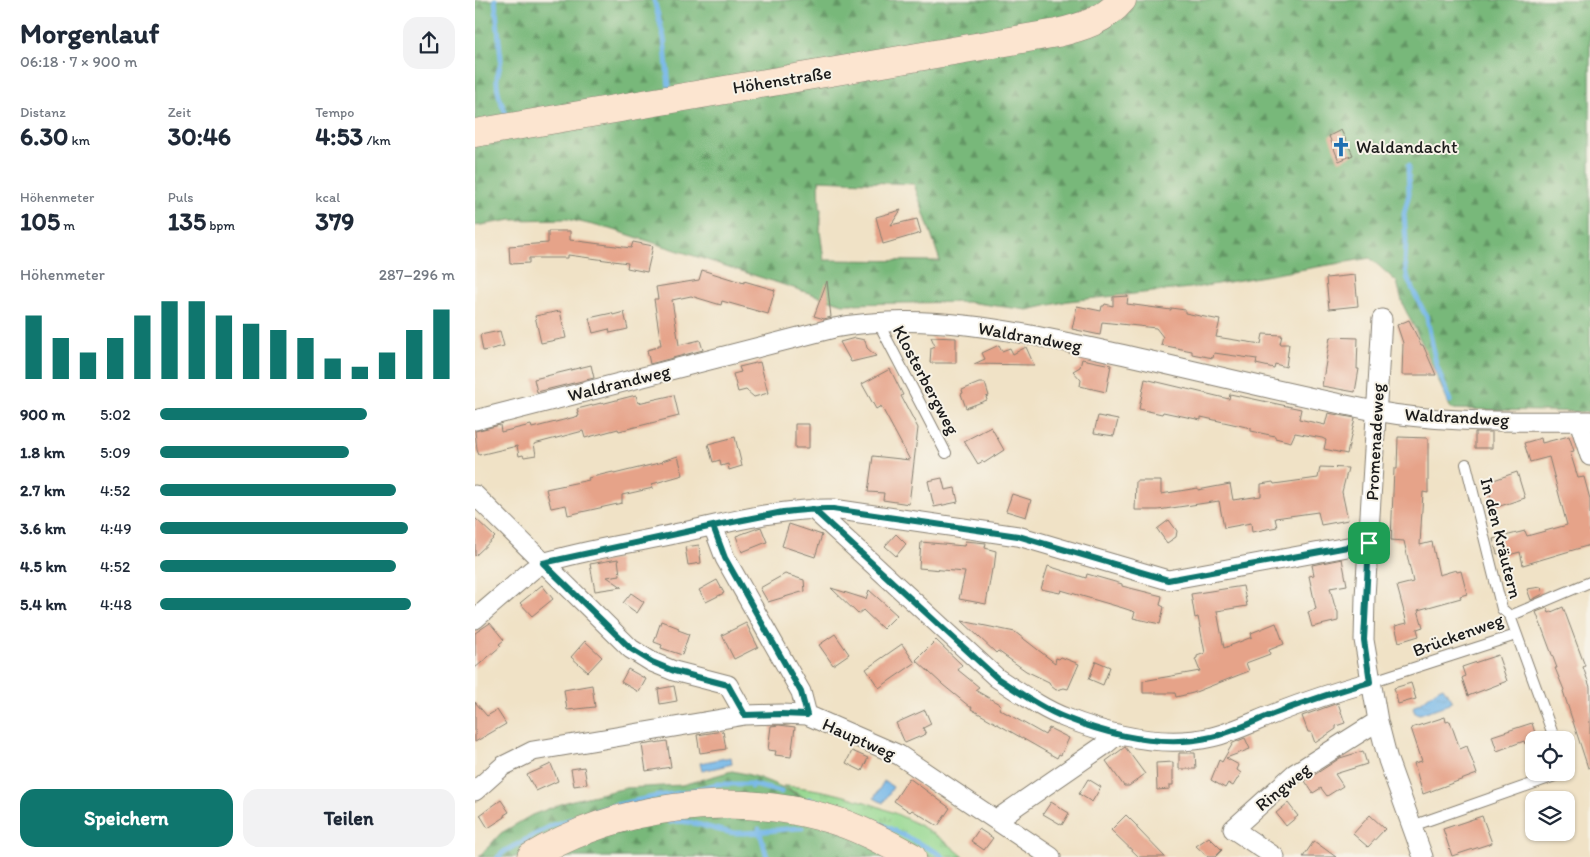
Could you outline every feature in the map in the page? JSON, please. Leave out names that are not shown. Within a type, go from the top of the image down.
[{"type":"street","name":"Höhenstraße","points":[[475,133],[1057,33],[1089,25],[1109,13],[1123,0]]},
{"type":"street","name":"Promenadeweg","points":[[1382,319],[1364,640],[1370,682],[1388,760],[1423,857]]},
{"type":"street","name":"Waldrandweg","points":[[475,420],[835,328],[878,322],[956,324],[1036,336],[1377,411],[1440,420],[1585,421]]},
{"type":"street","points":[[1585,421],[1590,456]]},
{"type":"street","points":[[475,495],[631,649],[652,662],[674,671],[728,685],[745,715]]},
{"type":"street","points":[[475,619],[532,570],[543,563],[783,512],[813,509],[833,509],[1018,536],[1168,580],[1369,543]]},
{"type":"street","points":[[813,509],[997,678],[1065,718],[1118,734],[1157,741],[1188,741],[1214,737],[1315,698],[1370,682]]},
{"type":"street","points":[[713,526],[725,558],[801,692],[807,715]]},
{"type":"street","name":"Hauptweg","points":[[475,791],[503,766],[533,752],[745,715],[807,715],[899,755],[1051,857]]},
{"type":"street","name":"Ringweg","points":[[1275,857],[1233,829],[1294,774],[1378,721]]},
{"type":"street","points":[[996,820],[1118,734]]},
{"type":"street","points":[[531,857],[556,843],[616,820],[656,811],[722,804],[758,806],[826,818],[857,830],[912,857]]},
{"type":"lane","name":"Klosterbergweg","points":[[878,322],[946,453]]},
{"type":"lane","name":"In den Kräutern","points":[[1466,464],[1502,609],[1510,616]]},
{"type":"lane","name":"Brückenweg","points":[[1370,682],[1516,635],[1510,616],[1590,582]]},
{"type":"lane","points":[[1516,635],[1552,731]]},
{"type":"lane","points":[[1412,826],[1540,781]]},
{"type":"green space","points":[[475,0],[1590,0],[1590,412],[1451,409],[1403,305],[1397,282],[1370,258],[1199,287],[1068,301],[1028,310],[967,302],[843,304],[614,230],[567,219],[511,220],[475,226]],"holes":[[[819,180],[914,184],[940,261],[824,260],[820,231]]]},
{"type":"green space","points":[[732,771],[771,782],[831,812],[930,857],[479,857],[501,833],[532,815],[569,801],[626,788],[682,785]]},
{"type":"green space","points":[[783,786],[845,796],[888,810],[926,829],[964,857],[930,857],[909,845],[830,811]]},
{"type":"water","points":[[1443,687],[1452,700],[1449,704],[1420,714],[1415,713],[1413,708],[1415,705]]},
{"type":"water","points":[[731,757],[732,764],[702,771],[700,763]]},
{"type":"water","points":[[884,781],[893,787],[883,803],[874,798]]},
{"type":"building","name":"Waldandacht","points":[[1341,130],[1353,155],[1339,161],[1329,136]]},
{"type":"building","points":[[901,210],[891,225],[917,219],[921,233],[883,244],[876,217]]},
{"type":"building","points":[[548,231],[570,231],[570,240],[631,248],[633,242],[653,246],[647,272],[627,268],[628,263],[568,255],[568,258],[529,258],[529,263],[510,264],[509,246],[548,243]]},
{"type":"building","points":[[702,270],[775,290],[768,314],[722,301],[721,305],[691,296],[672,300],[679,345],[700,340],[703,350],[650,364],[647,350],[661,345],[654,299],[658,299],[656,287],[699,280]]},
{"type":"building","points":[[1355,275],[1358,306],[1329,309],[1326,278]]},
{"type":"building","points":[[827,281],[831,317],[824,319],[814,316]]},
{"type":"building","points":[[1128,296],[1127,304],[1185,310],[1185,313],[1220,320],[1216,337],[1261,344],[1263,334],[1282,335],[1280,344],[1289,344],[1286,367],[1275,364],[1274,368],[1256,364],[1257,359],[1214,353],[1213,358],[1192,354],[1192,351],[1161,345],[1163,337],[1156,328],[1102,322],[1100,335],[1072,329],[1077,306],[1101,311],[1102,306],[1105,304],[1113,306],[1113,297]]},
{"type":"building","points":[[560,311],[566,338],[541,343],[535,316]]},
{"type":"building","points":[[624,312],[628,329],[610,333],[609,329],[593,333],[589,318]]},
{"type":"building","points":[[1409,320],[1421,345],[1423,345],[1436,375],[1402,375],[1403,343],[1397,325]]},
{"type":"building","points":[[500,331],[504,346],[483,351],[480,335]]},
{"type":"building","points":[[931,337],[956,338],[956,363],[930,363],[931,348],[935,346]]},
{"type":"building","points":[[1330,337],[1358,338],[1357,369],[1359,369],[1355,392],[1322,386]]},
{"type":"building","points":[[855,338],[865,340],[867,348],[876,356],[851,362],[840,342]]},
{"type":"building","points":[[999,345],[1002,351],[1010,348],[1013,354],[1026,347],[1034,365],[974,364],[985,359],[982,353]]},
{"type":"building","points":[[1082,359],[1111,365],[1106,392],[1080,386],[1081,380],[1073,371],[1080,367]]},
{"type":"building","points":[[760,362],[768,393],[754,397],[746,390],[738,392],[733,374],[741,372],[739,367]]},
{"type":"building","points":[[591,365],[594,378],[537,392],[534,379]]},
{"type":"building","points":[[890,369],[903,395],[901,396],[918,428],[909,504],[883,500],[884,493],[868,492],[873,456],[910,460],[881,406],[876,409],[862,384]]},
{"type":"building","points":[[1145,379],[1229,399],[1230,394],[1301,409],[1299,419],[1325,425],[1328,413],[1355,418],[1347,454],[1324,449],[1326,440],[1322,438],[1295,433],[1291,442],[1275,438],[1275,436],[1251,431],[1251,428],[1201,417],[1201,420],[1139,409]]},
{"type":"building","points":[[979,383],[985,383],[989,396],[986,397],[987,400],[966,408],[961,394],[963,393],[962,390]]},
{"type":"building","points":[[636,395],[638,403],[674,395],[679,416],[585,438],[583,431],[534,444],[536,455],[519,456],[517,446],[479,455],[477,450],[475,431],[500,425],[501,432],[531,425],[532,428],[579,416],[577,409]]},
{"type":"building","points":[[1098,416],[1118,420],[1114,436],[1094,433]]},
{"type":"building","points":[[795,424],[809,424],[809,448],[795,448]]},
{"type":"building","points":[[991,427],[1004,450],[984,463],[983,461],[978,464],[964,441]]},
{"type":"building","points":[[1475,432],[1492,432],[1492,448],[1475,448]]},
{"type":"building","points":[[1569,436],[1574,451],[1570,452],[1578,478],[1584,477],[1590,499],[1590,545],[1523,565],[1520,552],[1505,556],[1504,552],[1497,554],[1493,539],[1525,531],[1527,536],[1567,525],[1549,457],[1530,462],[1524,443],[1541,438],[1542,443]]},
{"type":"building","points":[[735,437],[742,466],[729,470],[728,464],[721,466],[720,460],[713,462],[708,444]]},
{"type":"building","points":[[1398,437],[1428,438],[1428,493],[1423,492],[1420,545],[1432,542],[1439,575],[1456,570],[1457,572],[1461,571],[1467,594],[1460,596],[1461,598],[1418,610],[1423,627],[1417,629],[1419,636],[1399,642],[1395,626],[1407,623],[1397,586],[1413,582],[1404,541],[1391,540],[1394,469],[1397,469]]},
{"type":"building","points":[[678,456],[683,475],[652,484],[653,488],[622,495],[622,503],[568,515],[566,505],[551,508],[546,489],[663,462]]},
{"type":"building","points":[[1320,467],[1348,468],[1342,492],[1348,520],[1321,525],[1318,512],[1275,518],[1277,527],[1252,532],[1251,523],[1224,528],[1219,501],[1158,510],[1135,510],[1136,481],[1161,481],[1161,494],[1230,484],[1233,500],[1261,496],[1261,484],[1318,478]]},
{"type":"building","points":[[1517,472],[1525,498],[1494,508],[1488,489],[1490,489],[1488,482]]},
{"type":"building","points":[[942,478],[945,490],[955,488],[958,502],[934,507],[928,481]]},
{"type":"building","points":[[1012,494],[1031,500],[1026,517],[1006,511]]},
{"type":"building","points":[[475,518],[495,537],[475,556]]},
{"type":"building","points":[[1169,520],[1177,531],[1176,537],[1167,543],[1157,529]]},
{"type":"building","points":[[789,524],[822,535],[815,557],[782,546]]},
{"type":"building","points":[[761,527],[767,542],[742,552],[736,536]]},
{"type":"building","points":[[896,534],[906,544],[896,556],[885,546]]},
{"type":"building","points":[[965,541],[986,543],[985,548],[996,551],[986,604],[959,599],[965,572],[919,568],[921,542],[964,546]]},
{"type":"building","points":[[699,545],[701,563],[688,565],[685,547]]},
{"type":"building","points":[[618,559],[620,575],[607,577],[622,587],[595,591],[590,564]]},
{"type":"building","points":[[1342,559],[1347,585],[1330,588],[1338,612],[1338,621],[1312,627],[1308,612],[1316,609],[1309,576],[1314,575],[1312,565]]},
{"type":"building","points":[[1048,566],[1086,578],[1087,574],[1122,584],[1122,586],[1162,596],[1160,605],[1164,607],[1160,624],[1133,618],[1135,612],[1123,608],[1061,590],[1060,593],[1041,589]]},
{"type":"building","points":[[785,574],[804,580],[805,591],[768,602],[760,588]]},
{"type":"building","points":[[717,580],[724,593],[706,602],[699,590]]},
{"type":"building","points":[[542,585],[553,599],[532,616],[520,603]]},
{"type":"building","points":[[1243,586],[1247,606],[1217,611],[1224,648],[1252,637],[1251,633],[1276,623],[1284,644],[1269,650],[1270,654],[1246,663],[1249,671],[1193,693],[1176,697],[1175,693],[1143,693],[1143,681],[1200,671],[1195,659],[1197,656],[1205,653],[1198,617],[1195,618],[1191,594]]},
{"type":"building","points":[[1541,587],[1543,594],[1531,600],[1527,589]]},
{"type":"building","points":[[831,588],[866,599],[869,590],[897,615],[883,629],[863,610],[858,614]]},
{"type":"building","points":[[631,593],[644,602],[637,613],[623,603]]},
{"type":"building","points":[[1563,607],[1585,666],[1583,667],[1590,687],[1590,767],[1588,768],[1564,690],[1555,668],[1557,668],[1536,612],[1547,608],[1549,613]]},
{"type":"building","points":[[661,621],[689,634],[682,655],[661,648],[662,645],[654,642]]},
{"type":"building","points":[[962,621],[1015,632],[1055,663],[1056,658],[1059,659],[1061,657],[1079,664],[1068,689],[1056,690],[1049,682],[1026,671],[998,651],[996,653]]},
{"type":"building","points":[[490,623],[504,640],[499,644],[501,646],[475,668],[475,633]]},
{"type":"building","points":[[746,623],[758,647],[734,659],[722,635]]},
{"type":"building","points":[[835,634],[849,654],[833,665],[819,645]]},
{"type":"building","points":[[936,640],[962,665],[958,670],[979,687],[975,690],[1001,705],[999,709],[1045,735],[1049,728],[1069,738],[1061,755],[1059,754],[1057,758],[971,709],[972,707],[943,685],[916,660]]},
{"type":"building","points":[[585,641],[602,657],[588,672],[571,657]]},
{"type":"building","points":[[902,644],[915,663],[879,688],[866,669]]},
{"type":"building","points":[[1498,655],[1507,681],[1468,696],[1462,678],[1465,676],[1462,667]]},
{"type":"building","points":[[1096,661],[1110,667],[1103,685],[1089,679]]},
{"type":"building","points":[[628,669],[646,679],[639,692],[621,682]]},
{"type":"building","points":[[1411,683],[1416,699],[1398,704],[1394,688]]},
{"type":"building","points":[[592,685],[595,707],[567,710],[564,690]]},
{"type":"building","points":[[674,686],[677,701],[660,704],[658,689]]},
{"type":"building","points":[[475,702],[487,716],[497,710],[506,724],[475,742]]},
{"type":"building","points":[[1338,703],[1345,723],[1336,726],[1336,729],[1315,743],[1311,732],[1308,732],[1302,716]]},
{"type":"building","points":[[925,710],[931,724],[923,728],[926,734],[905,743],[896,723]]},
{"type":"building","points":[[1445,717],[1446,722],[1450,721],[1460,749],[1467,746],[1477,774],[1423,794],[1414,763],[1422,761],[1411,728]]},
{"type":"building","points":[[1532,723],[1534,731],[1525,731],[1525,744],[1524,741],[1497,751],[1492,736]]},
{"type":"building","points":[[771,726],[795,727],[791,757],[775,755],[776,751],[768,750]]},
{"type":"building","points":[[723,731],[726,749],[700,753],[697,735]]},
{"type":"building","points":[[1245,738],[1250,749],[1226,758],[1239,765],[1237,770],[1241,773],[1233,786],[1228,783],[1225,788],[1211,780],[1219,760],[1222,762],[1233,743]]},
{"type":"building","points":[[667,741],[671,767],[646,771],[642,745]]},
{"type":"building","points":[[1125,747],[1145,774],[1129,786],[1124,786],[1106,761]]},
{"type":"building","points":[[852,751],[868,758],[862,771],[846,763]]},
{"type":"building","points":[[1363,751],[1367,764],[1335,774],[1343,786],[1327,796],[1321,788],[1313,793],[1305,781],[1340,758]]},
{"type":"building","points":[[1179,753],[1195,753],[1196,769],[1179,769]]},
{"type":"building","points":[[1173,762],[1173,785],[1170,785],[1170,789],[1157,790],[1156,763]]},
{"type":"building","points":[[551,764],[558,781],[536,791],[527,775]]},
{"type":"building","points":[[584,767],[587,784],[574,786],[571,769]]},
{"type":"building","points":[[909,778],[950,808],[938,826],[912,810],[910,812],[894,801]]},
{"type":"building","points":[[1088,779],[1101,787],[1092,802],[1079,794]]},
{"type":"building","points":[[501,800],[509,812],[504,815],[505,817],[488,828],[480,815]]},
{"type":"building","points":[[1051,802],[1069,813],[1062,825],[1043,814]]},
{"type":"building","points":[[1288,803],[1298,816],[1286,826],[1276,813]]},
{"type":"building","points":[[1126,815],[1165,857],[1139,857],[1111,830]]},
{"type":"building","points":[[1370,815],[1385,829],[1368,847],[1353,834]]},
{"type":"building","points":[[1482,816],[1492,843],[1452,856],[1443,829]]},
{"type":"building","points":[[979,829],[993,838],[984,850],[971,841]]},
{"type":"building","points":[[1209,837],[1222,850],[1215,857],[1208,857],[1196,846]]},
{"type":"building","points":[[1314,841],[1336,857],[1303,857]]},
{"type":"waterway","points":[[495,0],[501,59],[497,87],[506,114]]},
{"type":"waterway","points":[[654,0],[664,38],[669,87]]},
{"type":"waterway","points":[[1408,166],[1409,194],[1404,214],[1405,263],[1408,280],[1427,318],[1436,364],[1450,401]]},
{"type":"waterway","points":[[498,857],[505,851],[553,825],[616,805],[687,792],[717,784],[750,784],[751,787]]},
{"type":"waterway","points":[[750,784],[781,792]]},
{"type":"waterway","points":[[809,799],[823,804]]},
{"type":"waterway","points":[[867,819],[885,826],[943,857]]},
{"type":"waterway","points":[[670,822],[695,823],[736,833],[802,828]]},
{"type":"waterway","points":[[759,829],[767,857]]},
{"type":"place","name":"Waldandacht","points":[[1341,147]]},
{"type":"route","points":[[1369,543],[1168,580],[1001,532],[833,509],[813,509],[783,512],[713,526],[725,558],[801,692],[807,715],[745,715],[728,685],[674,671],[652,662],[631,649],[543,563],[554,559],[713,526],[783,512],[813,509],[997,678],[1032,700],[1065,718],[1118,734],[1157,741],[1188,741],[1214,737],[1315,698],[1370,682],[1364,640],[1369,543]]}]
